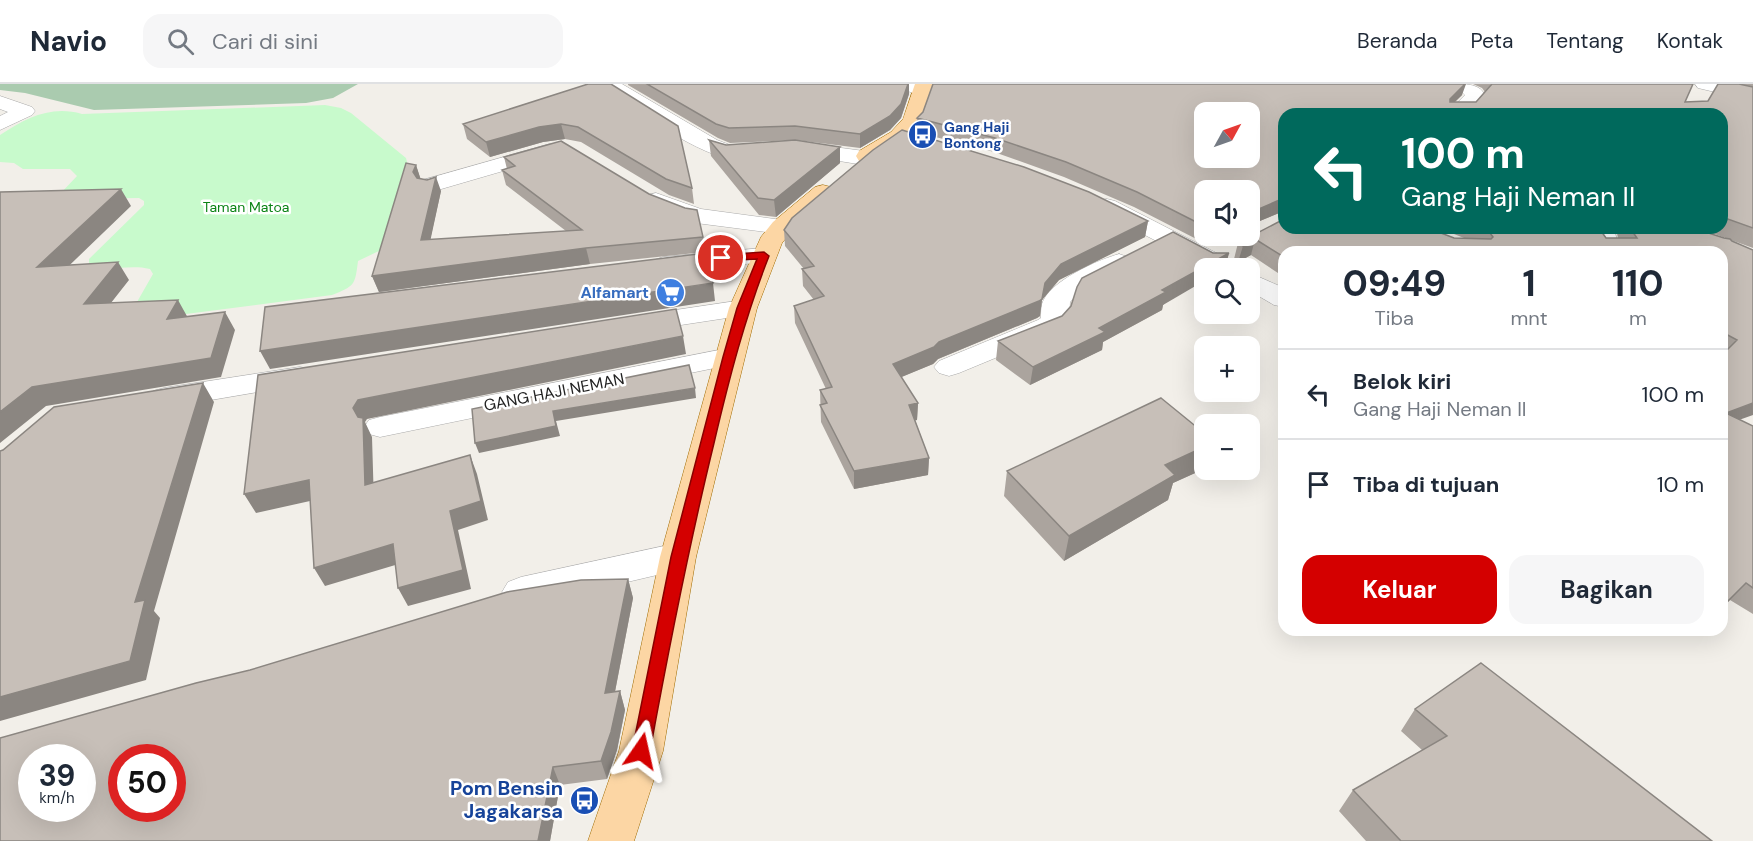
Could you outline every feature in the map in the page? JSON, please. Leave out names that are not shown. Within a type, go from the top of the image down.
[{"type":"main road","points":[[611,841],[641,751],[678,557],[729,357],[743,308],[764,256],[770,242],[783,227],[864,158],[909,138],[921,101],[919,86]]},
{"type":"street","points":[[586,92],[608,84],[709,146],[728,152],[796,148],[864,158]]},
{"type":"street","points":[[1462,108],[1475,96],[1474,92],[1463,84]]},
{"type":"street","points":[[1694,104],[1706,84],[1753,95]]},
{"type":"street","points":[[0,102],[25,111],[0,124]]},
{"type":"street","points":[[431,185],[551,149],[565,147],[573,149]]},
{"type":"street","points":[[639,190],[660,202],[696,216],[783,227]]},
{"type":"street","points":[[1082,195],[1207,258]]},
{"type":"street","points":[[950,367],[1048,326],[1055,321],[1054,306],[1068,288],[1169,237]]},
{"type":"street","points":[[1224,258],[1236,246]]},
{"type":"street","points":[[638,268],[764,256]]},
{"type":"street","points":[[1260,286],[1278,296]]},
{"type":"street","points":[[614,327],[743,308]]},
{"type":"street","name":"GANG HAJI NEMAN","points":[[380,427],[729,357]]},
{"type":"street","points":[[139,402],[324,372]]},
{"type":"street","points":[[491,601],[678,557]]},
{"type":"green space","points":[[0,84],[358,84],[333,98],[306,103],[94,110],[25,93],[0,90]]},
{"type":"green space","name":"Taman Matoa","points":[[325,105],[341,108],[351,113],[406,158],[423,225],[406,238],[358,261],[355,280],[350,287],[332,295],[155,318],[133,309],[153,274],[150,269],[89,266],[89,259],[144,205],[144,201],[139,198],[68,199],[59,195],[77,176],[70,169],[23,169],[14,163],[0,162],[0,135],[19,123],[49,112],[82,114]]},
{"type":"building","points":[[588,84],[611,84],[678,126],[692,188],[666,179],[578,127],[561,124],[539,127],[486,142],[463,124]]},
{"type":"building","points":[[647,84],[908,84],[901,104],[890,116],[860,134],[795,126],[729,128],[716,124]]},
{"type":"building","points":[[933,84],[1465,84],[1450,99],[1450,102],[1476,102],[1492,84],[1693,84],[1685,102],[1708,101],[1718,84],[1739,84],[1753,87],[1753,228],[1728,219],[1728,108],[1278,108],[1278,201],[1260,208],[1260,180],[1194,180],[1194,221],[1137,192],[1066,162],[995,138],[917,118],[923,112]]},
{"type":"building","points":[[902,130],[1024,167],[1089,192],[1148,221],[1061,264],[1045,283],[1042,299],[1039,301],[939,342],[934,347],[893,364],[918,403],[909,405],[929,458],[854,471],[820,405],[827,403],[820,390],[832,387],[794,306],[824,296],[802,269],[814,266],[784,230],[792,218],[873,150]]},
{"type":"building","points":[[709,140],[726,145],[795,140],[840,147],[774,200],[758,198]]},
{"type":"building","points":[[561,141],[649,194],[685,208],[697,210],[703,237],[586,248],[372,276],[406,163],[416,165],[413,172],[417,178],[427,180],[436,177],[421,240],[582,230],[502,170],[515,166],[504,157]]},
{"type":"building","points":[[121,189],[37,267],[118,262],[84,304],[178,300],[167,319],[225,312],[211,358],[32,387],[0,412],[0,192]]},
{"type":"building","points":[[1278,222],[1278,234],[1444,234],[1454,238],[1491,239],[1493,237],[1491,234],[1603,234],[1606,238],[1637,238],[1634,234],[1712,234],[1730,239],[1753,250],[1753,403],[1728,412],[1728,349],[1737,340],[1728,335],[1728,246],[1278,246],[1278,253],[1260,242],[1260,232]]},
{"type":"building","points":[[1173,232],[1194,243],[1194,246],[1200,246],[1213,253],[1229,253],[1220,258],[1194,258],[1194,272],[1162,290],[1166,292],[1099,328],[1105,332],[1033,367],[998,341],[1062,316],[1071,306],[1082,278]]},
{"type":"building","points":[[706,253],[713,283],[260,351],[265,307]]},
{"type":"building","points":[[676,309],[683,336],[358,400],[353,408],[358,417],[363,418],[365,485],[470,455],[481,501],[450,511],[463,570],[398,588],[393,544],[314,568],[309,480],[244,494],[258,375]]},
{"type":"building","points":[[689,365],[695,388],[553,411],[556,426],[475,443],[472,409]]},
{"type":"building","points":[[203,383],[135,602],[145,600],[130,661],[0,697],[0,451],[54,407]]},
{"type":"building","points":[[1161,398],[1194,425],[1194,452],[1165,465],[1175,475],[1069,536],[1007,471]]},
{"type":"building","points":[[1728,414],[1753,426],[1753,588],[1746,583],[1728,601]]},
{"type":"building","points":[[628,579],[605,693],[620,691],[611,732],[601,761],[553,767],[538,841],[0,841],[0,738],[250,670],[507,592],[581,580]]},
{"type":"building","points":[[1481,663],[1712,841],[1401,841],[1353,790],[1447,736],[1415,709]]},
{"type":"place","name":"Gang Haji Bontong","points":[[923,135]]},
{"type":"place","name":"Alfamart","points":[[670,292]]},
{"type":"place","name":"Pom Bensin Jagakarsa","points":[[584,800]]},
{"type":"route","points":[[641,751],[678,557],[729,357],[743,308],[764,256],[721,258]]}]
